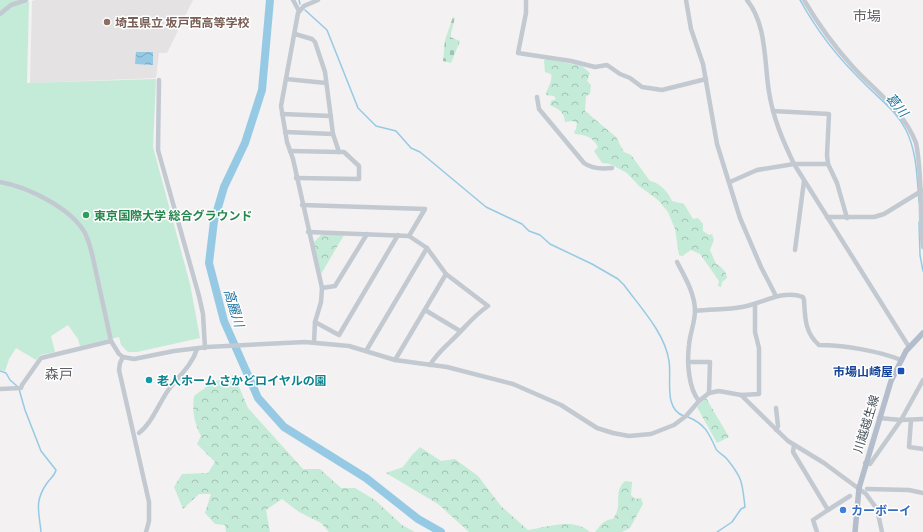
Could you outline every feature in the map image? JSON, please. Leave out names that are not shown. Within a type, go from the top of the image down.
[{"type":"main road","name":"川越越生線","points":[[855,532],[859,488],[878,418],[891,381],[901,360],[909,347],[923,333]]},
{"type":"street","points":[[0,14],[11,5],[26,0]]},
{"type":"street","points":[[293,0],[299,11]]},
{"type":"street","points":[[314,342],[315,322],[321,302],[322,288],[282,114],[286,79],[299,11],[304,6],[318,0]]},
{"type":"street","points":[[526,0],[526,12],[518,53],[571,60],[595,67],[607,65],[620,74],[630,78],[642,87],[662,90],[706,79]]},
{"type":"street","points":[[686,0],[691,30],[703,64],[717,144],[740,218],[761,267],[776,296]]},
{"type":"street","points":[[747,0],[754,10],[760,26],[773,111],[780,135],[804,181],[909,347]]},
{"type":"street","points":[[804,0],[830,40],[853,67],[895,108],[908,127],[916,145],[923,191],[923,247]]},
{"type":"street","points":[[295,34],[315,42],[325,72],[333,134],[339,152]]},
{"type":"street","points":[[286,79],[326,83]]},
{"type":"street","points":[[159,80],[158,150],[199,296],[203,314],[204,348]]},
{"type":"street","points":[[537,97],[539,109],[584,163],[589,166],[604,169],[612,168]]},
{"type":"street","points":[[773,111],[829,114],[828,164],[837,183],[847,218]]},
{"type":"street","points":[[282,114],[331,116]]},
{"type":"street","points":[[285,132],[333,134]]},
{"type":"street","points":[[290,151],[344,152],[359,166],[359,179],[296,178]]},
{"type":"street","points":[[730,182],[757,170],[794,164],[828,164]]},
{"type":"street","points":[[795,250],[804,181]]},
{"type":"street","points":[[0,182],[17,186],[41,196],[75,221],[84,232],[91,250],[111,341],[115,349],[123,357],[134,359],[197,348],[305,342],[349,346],[395,360],[447,367],[513,384],[561,405],[597,428],[629,436],[651,434],[668,428],[680,421],[699,401],[710,393],[720,391],[741,395],[759,394],[759,348],[755,332],[755,304]]},
{"type":"street","points":[[827,217],[874,217],[884,214],[923,191]]},
{"type":"street","points":[[302,205],[425,209],[409,236]]},
{"type":"street","points":[[308,232],[409,236],[427,248],[446,274],[488,306],[474,316],[438,353],[430,365]]},
{"type":"street","points":[[322,288],[335,286],[366,234]]},
{"type":"street","points":[[315,322],[339,335],[398,235]]},
{"type":"street","points":[[366,351],[427,248]]},
{"type":"street","points":[[677,262],[688,283],[695,311],[689,344],[688,362],[694,393],[699,401]]},
{"type":"street","points":[[395,360],[446,274]]},
{"type":"street","points":[[695,311],[740,308],[776,296],[798,295],[802,297],[806,325],[813,338],[820,345],[838,345],[884,354],[901,360]]},
{"type":"street","points":[[425,310],[460,331]]},
{"type":"street","points":[[0,389],[22,388],[22,385],[41,358],[111,341]]},
{"type":"street","points":[[139,433],[145,427],[169,390],[184,372],[197,348]]},
{"type":"street","points":[[123,357],[119,370],[148,502],[149,521],[146,532]]},
{"type":"street","points":[[688,362],[710,362],[710,393]]},
{"type":"street","points":[[865,463],[870,464],[901,420],[923,380]]},
{"type":"street","points":[[741,395],[794,446],[824,463],[859,488],[873,502],[877,509],[882,532]]},
{"type":"street","points":[[776,408],[778,426],[776,430]]},
{"type":"street","points":[[878,418],[901,420],[923,419]]},
{"type":"street","points":[[911,420],[909,447],[923,449]]},
{"type":"street","points":[[794,446],[793,452],[828,510]]},
{"type":"street","points":[[867,488],[909,490],[923,493]]},
{"type":"street","points":[[817,532],[813,520],[850,496]]},
{"type":"shaded area","name":"埼玉県立 坂戸西高等学校","points":[[193,0],[167,53],[159,53],[156,78],[30,83],[32,1]]},
{"type":"green space","name":"東京国際大学 総合グラウンド","points":[[0,0],[23,0],[29,2],[27,83],[156,79],[153,147],[190,284],[200,338],[137,352],[128,352],[121,345],[119,337],[80,346],[78,339],[68,325],[51,336],[55,352],[40,355],[36,360],[16,348],[9,359],[5,371],[0,370]]},
{"type":"green space","points":[[453,17],[455,18],[450,37],[460,41],[451,63],[443,61],[445,40]]},
{"type":"green space","points":[[548,59],[582,66],[590,73],[587,81],[591,85],[590,94],[586,96],[585,111],[616,137],[624,152],[631,155],[650,181],[664,189],[672,201],[684,204],[693,219],[698,218],[703,224],[703,231],[709,235],[712,234],[714,240],[710,250],[716,264],[720,266],[727,276],[727,278],[722,282],[721,287],[718,286],[719,281],[700,254],[691,250],[682,256],[679,255],[675,229],[668,212],[658,200],[639,186],[627,173],[610,164],[602,163],[594,151],[598,147],[594,141],[586,136],[575,134],[574,132],[577,123],[573,121],[565,122],[562,113],[550,105],[551,101],[556,99],[554,96],[546,95],[547,89],[551,82],[551,74],[545,72],[544,60]]},
{"type":"green space","points":[[321,235],[344,235],[321,274],[313,243]]},
{"type":"green space","points":[[234,375],[248,408],[303,469],[320,469],[341,488],[355,488],[375,500],[402,525],[415,532],[329,532],[321,523],[299,512],[282,499],[266,510],[270,532],[226,532],[225,525],[215,524],[205,513],[211,494],[199,494],[183,509],[174,487],[182,474],[208,473],[215,462],[197,444],[201,436],[194,417],[194,396],[213,382]]},
{"type":"green space","points":[[706,398],[729,437],[717,443],[697,407]]},
{"type":"green space","points":[[420,447],[441,461],[455,459],[478,476],[501,506],[528,530],[552,525],[568,524],[583,527],[590,532],[469,532],[438,504],[386,473],[403,467]]},
{"type":"green space","points":[[625,481],[632,482],[631,495],[635,499],[641,498],[643,504],[630,528],[622,532],[595,532],[604,522],[613,519],[616,514],[618,508],[618,494],[621,485]]},
{"type":"water","points":[[136,52],[153,52],[153,65],[135,64]]},
{"type":"waterway","name":"高麗川","points":[[270,0],[262,90],[245,143],[224,187],[214,221],[209,263],[224,321],[258,398],[284,427],[366,478],[418,519],[441,532]]},
{"type":"waterway","points":[[299,0],[300,4]]},
{"type":"waterway","name":"葛川","points":[[800,0],[814,23],[837,54],[892,110],[902,123],[910,138],[914,156],[919,202]]},
{"type":"waterway","points":[[305,10],[327,30],[358,108],[376,126],[396,131],[411,148],[420,152],[486,207],[522,224],[529,231],[540,235],[550,244],[592,264],[618,279],[624,285],[651,321],[663,340],[667,351],[670,368],[671,400],[673,407],[677,412],[684,416]]},
{"type":"waterway","name":"葛川","points":[[919,222],[920,255],[923,271]]},
{"type":"waterway","points":[[0,371],[6,373],[10,380],[17,386]]},
{"type":"waterway","points":[[19,389],[25,410],[41,451],[56,470],[40,496],[38,507],[41,532]]},
{"type":"waterway","points":[[688,417],[699,423],[706,430],[717,450],[726,458],[736,471],[741,481],[745,507],[741,509],[732,522],[717,532]]},
{"type":"place","name":"埼玉県立 坂戸西高等学校","points":[[107,22]]},
{"type":"place","name":"東京国際大学 総合グラウンド","points":[[86,215]]},
{"type":"place","name":"市場山崎屋","points":[[901,371]]},
{"type":"place","name":"老人ホーム さかどロイヤルの園","points":[[149,380]]},
{"type":"place","name":"カーボーイ","points":[[843,510]]},
{"type":"district","name":"市場","points":[[867,16]]},
{"type":"district","name":"森戸","points":[[59,374]]}]
